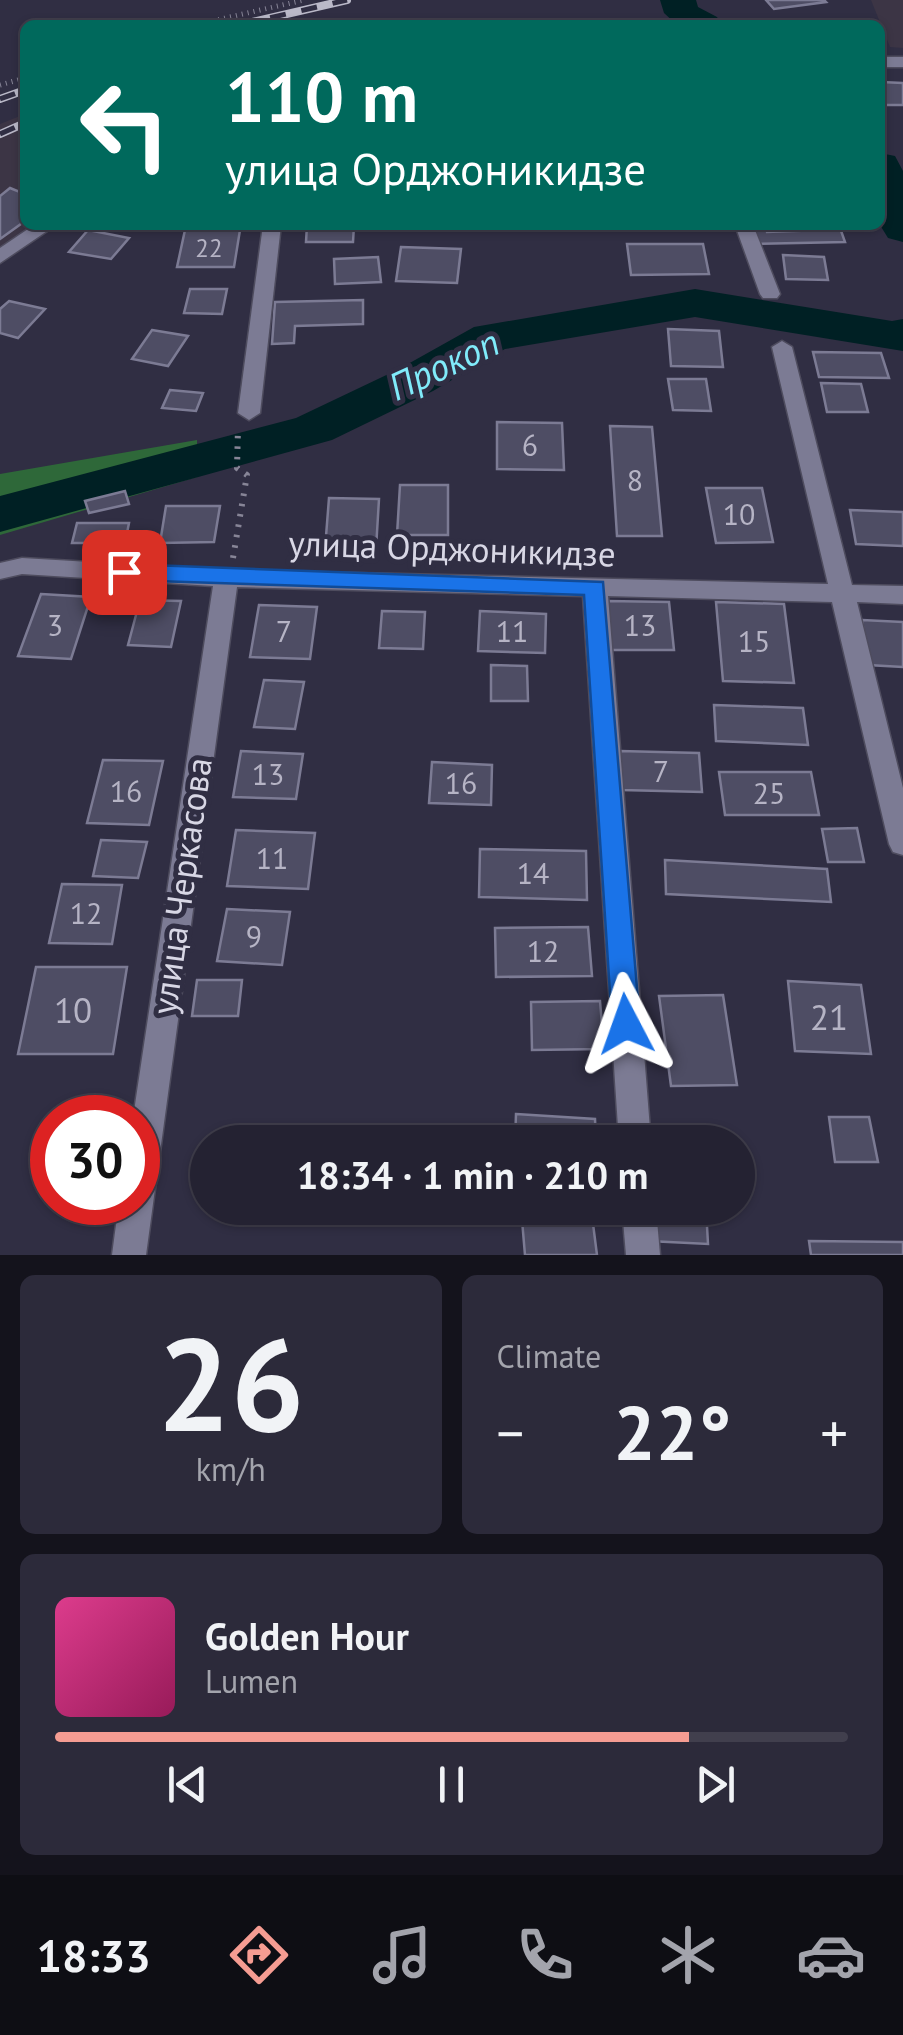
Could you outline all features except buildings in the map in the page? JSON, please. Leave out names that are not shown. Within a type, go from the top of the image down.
[{"type":"street","points":[[0,257],[39,230]]},
{"type":"street","points":[[249,412],[271,230]]},
{"type":"street","points":[[746,230],[770,294]]},
{"type":"street","points":[[782,347],[903,844]]},
{"type":"street","name":"улица Орджоникидзе","points":[[0,571],[22,566],[226,578],[903,595]]},
{"type":"street","name":"улица Черкасова","points":[[152,1095],[226,578]]},
{"type":"street","points":[[595,588],[634,1125]]},
{"type":"street","points":[[129,1255],[133,1225]]},
{"type":"street","points":[[641,1225],[643,1255]]},
{"type":"path","points":[[217,20],[304,0]]},
{"type":"path","points":[[226,578],[239,539],[247,475],[238,468],[235,432]]},
{"type":"shaded area","points":[[871,0],[903,0],[903,48],[890,47],[885,20],[879,20]]},
{"type":"shaded area","points":[[20,116],[20,230],[30,230],[0,251],[0,124]]},
{"type":"green space","points":[[197,440],[197,477],[0,535],[0,474]]},
{"type":"waterway","name":"Прокоп","points":[[678,0],[682,13],[695,20]]},
{"type":"waterway","name":"Прокоп","points":[[885,179],[903,229]]},
{"type":"waterway","name":"Прокоп","points":[[0,514],[314,429],[416,380],[491,337],[695,303],[900,337],[903,333]]},
{"type":"railway","points":[[261,20],[347,0]]},
{"type":"railway","points":[[0,99],[20,92]]},
{"type":"railway","points":[[0,134],[20,125]]},
{"type":"route","points":[[124,572],[595,588],[626,1024]]}]
